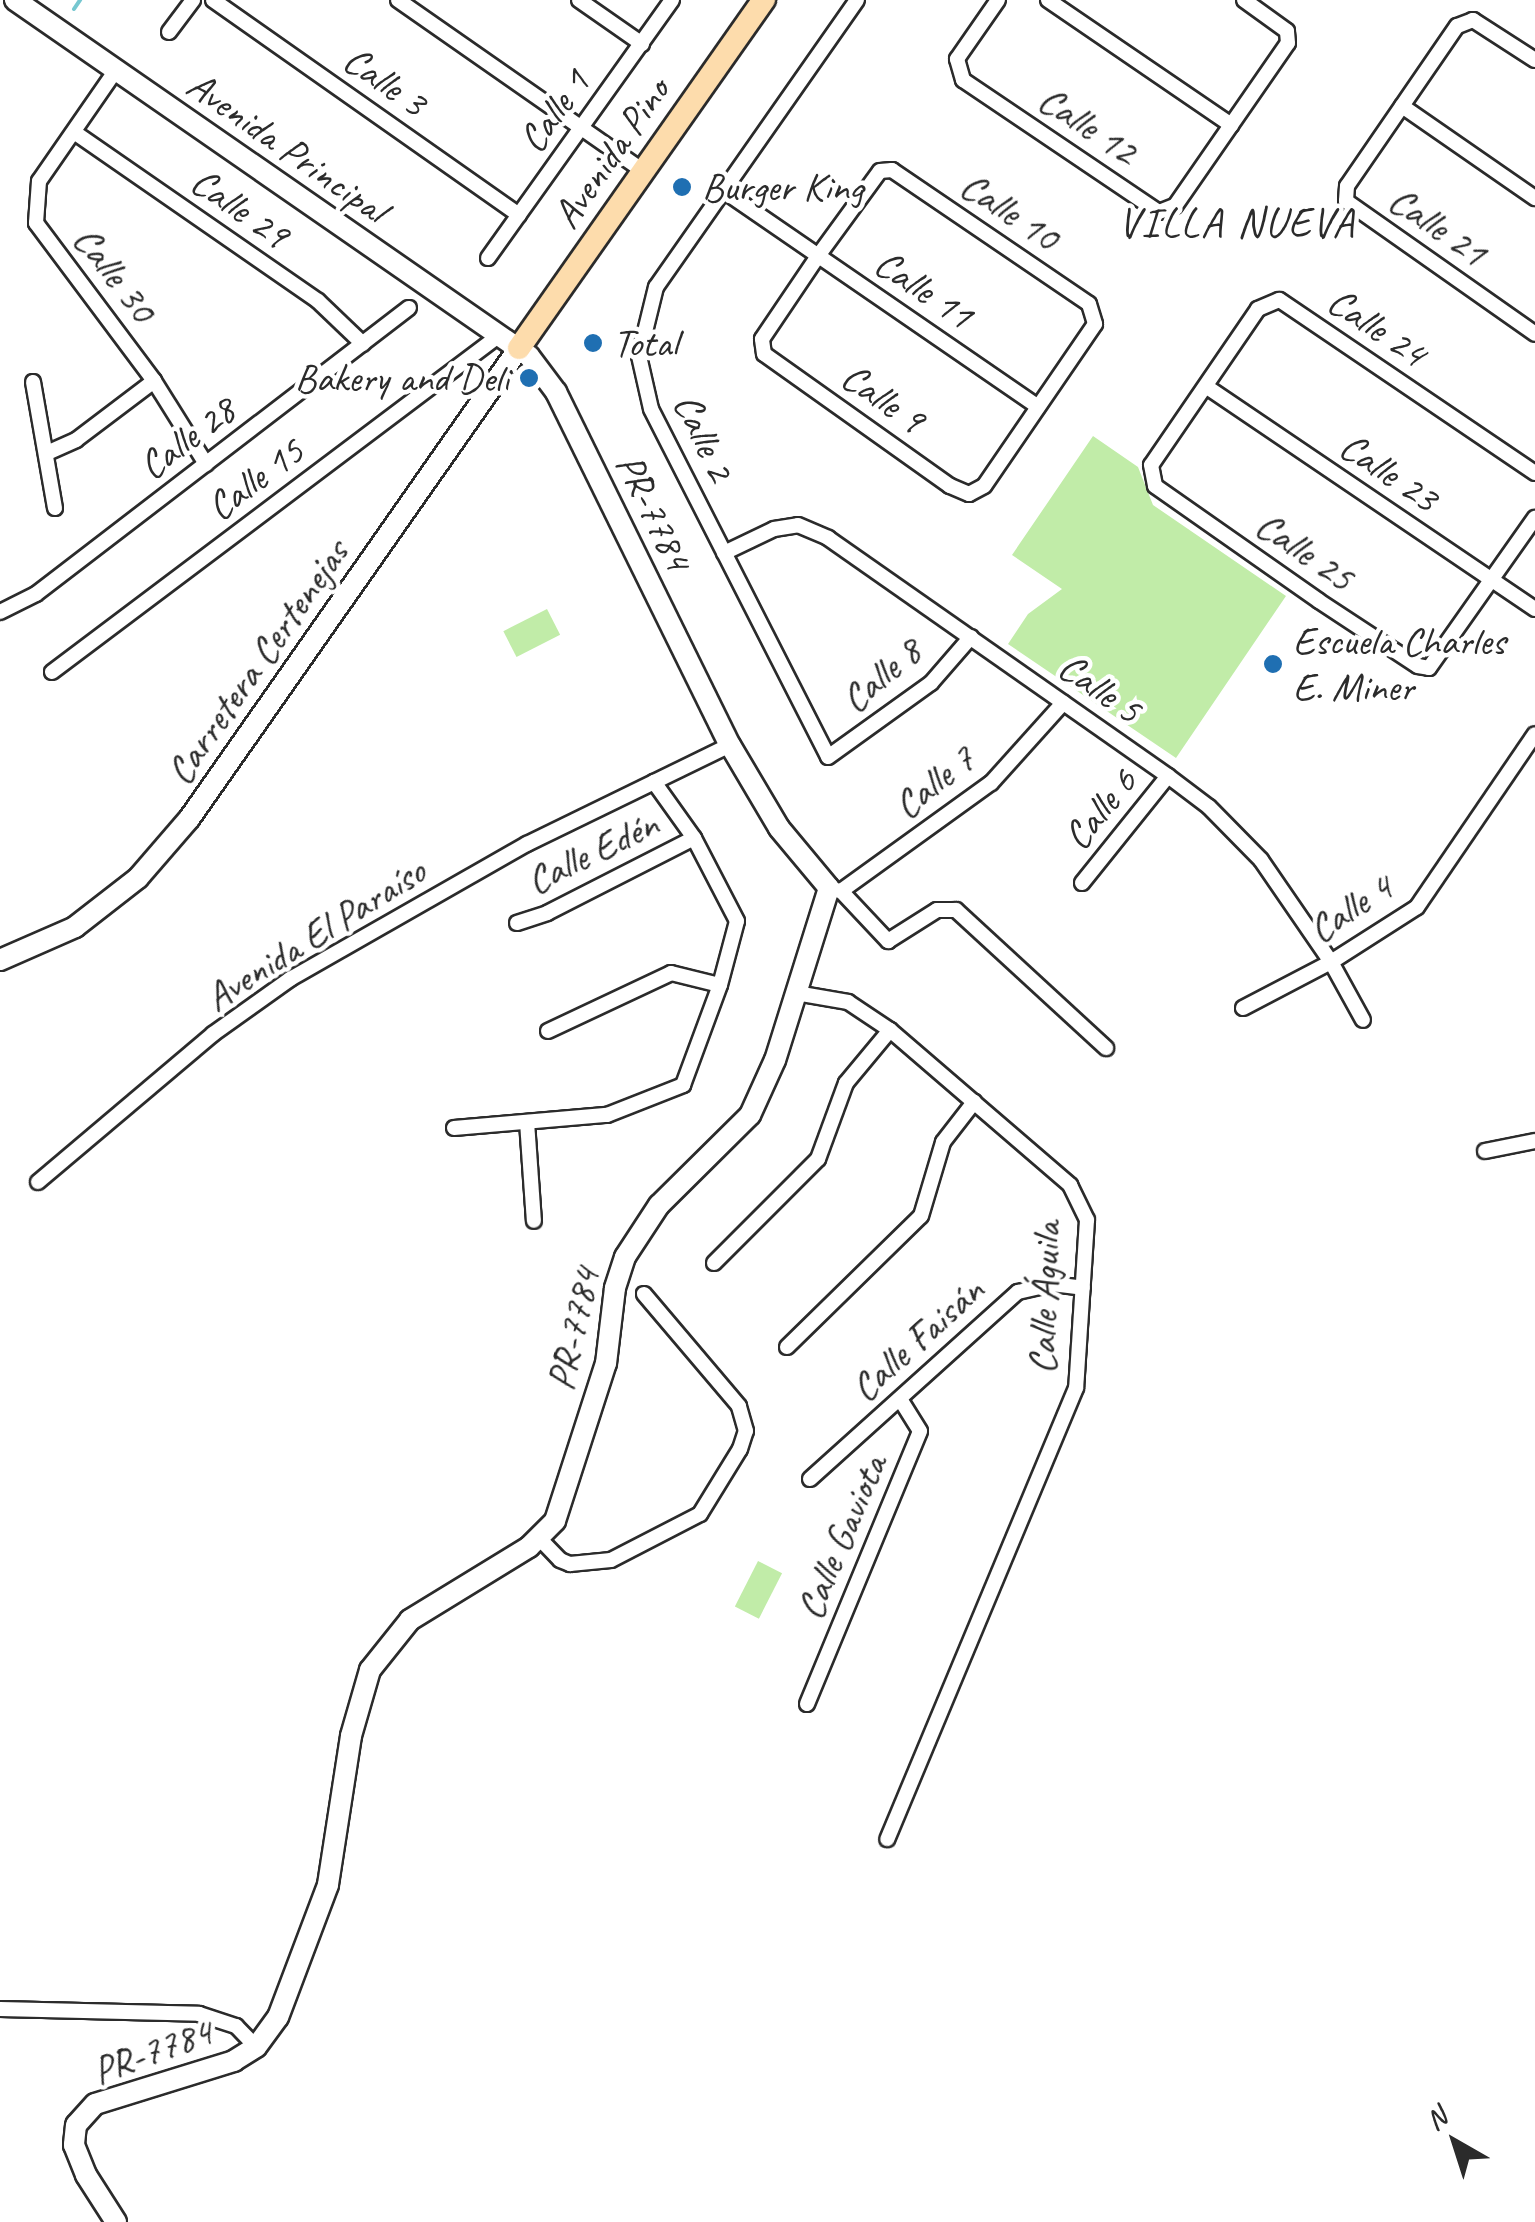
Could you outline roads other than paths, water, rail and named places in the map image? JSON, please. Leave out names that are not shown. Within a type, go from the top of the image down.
[{"type":"main road","name":"Avenida Pino","points":[[519,348],[764,0]]},
{"type":"street","name":"Avenida Principal","points":[[16,0],[519,348]]},
{"type":"street","points":[[169,32],[193,0]]},
{"type":"street","name":"Calle 3","points":[[213,0],[519,215]]},
{"type":"street","points":[[398,0],[644,171]]},
{"type":"street","points":[[579,0],[642,44]]},
{"type":"street","name":"Calle 1","points":[[488,258],[672,0]]},
{"type":"street","name":"Calle 2","points":[[828,757],[651,409],[639,356],[656,287],[857,0]]},
{"type":"street","name":"Calle 12","points":[[998,0],[957,59],[963,80],[1159,212],[1175,206],[1231,125]]},
{"type":"street","points":[[1048,0],[1231,125],[1288,44],[1287,30],[1244,0]]},
{"type":"street","points":[[1535,60],[1473,20],[1457,26],[1402,106],[1535,198]]},
{"type":"street","name":"Calle 30","points":[[116,70],[39,181],[36,223],[154,381],[206,464]]},
{"type":"street","name":"Calle 21","points":[[1402,106],[1347,186],[1346,201],[1535,334]]},
{"type":"street","name":"Calle 29","points":[[74,132],[318,301],[363,344]]},
{"type":"street","name":"Calle 10","points":[[818,256],[880,171],[892,170],[1089,304],[1095,324],[1038,407]]},
{"type":"street","name":"Calle 11","points":[[724,191],[1038,407]]},
{"type":"street","name":"Calle 9","points":[[818,256],[762,339],[764,354],[950,486],[969,494],[984,486],[1038,407]]},
{"type":"street","name":"Calle 24","points":[[1207,387],[1258,309],[1279,300],[1535,473]]},
{"type":"street","name":"Calle 28","points":[[0,612],[36,594],[409,308]]},
{"type":"street","name":"Calle 15","points":[[52,672],[498,337]]},
{"type":"street","name":"PR-7784","points":[[116,2222],[86,2175],[74,2146],[76,2125],[95,2104],[234,2061],[256,2046],[278,2017],[328,1884],[351,1736],[370,1670],[410,1620],[538,1538],[555,1521],[606,1363],[615,1288],[625,1257],[660,1205],[750,1115],[776,1060],[796,993],[835,890],[779,828],[730,746],[556,392],[519,348]]},
{"type":"street","name":"Carretera Certenejas","points":[[0,960],[75,927],[138,878],[189,819],[519,348]]},
{"type":"street","points":[[47,452],[76,440],[154,381]]},
{"type":"street","points":[[33,382],[55,508]]},
{"type":"street","name":"Calle 23","points":[[1207,387],[1535,609]]},
{"type":"street","name":"Calle 25","points":[[1207,387],[1151,465],[1155,486],[1287,579],[1418,666],[1429,668],[1493,583]]},
{"type":"street","points":[[1493,583],[1535,518]]},
{"type":"street","name":"Calle 5","points":[[724,553],[774,529],[798,525],[828,538],[1168,776],[1209,807],[1261,860],[1331,962],[1363,1020]]},
{"type":"street","name":"Calle 8","points":[[828,757],[932,683],[971,637]]},
{"type":"street","name":"Calle 7","points":[[835,890],[992,783],[1063,702]]},
{"type":"street","name":"Calle 4","points":[[1242,1008],[1331,962],[1417,907],[1535,734]]},
{"type":"street","name":"Avenida El Paraíso","points":[[38,1182],[213,1034],[290,979],[527,844],[730,746]]},
{"type":"street","name":"Calle 6","points":[[1082,882],[1168,776]]},
{"type":"street","points":[[454,1128],[607,1115],[682,1084],[720,985],[738,921],[694,838],[654,782]]},
{"type":"street","name":"Calle Edén","points":[[517,923],[547,914],[694,838]]},
{"type":"street","points":[[835,890],[888,941],[936,910],[956,910],[1106,1048]]},
{"type":"street","points":[[548,1031],[670,973],[720,985]]},
{"type":"street","name":"Calle Águila","points":[[796,993],[848,1002],[890,1030],[1070,1185],[1087,1220],[1076,1388],[887,1839]]},
{"type":"street","points":[[714,1263],[818,1160],[846,1083],[890,1030]]},
{"type":"street","points":[[787,1347],[921,1216],[943,1142],[974,1102]]},
{"type":"street","points":[[527,1122],[534,1220]]},
{"type":"street","points":[[1485,1151],[1535,1141]]},
{"type":"street","name":"Calle Faisán","points":[[810,1479],[1018,1292],[1052,1284],[1083,1288]]},
{"type":"street","points":[[538,1538],[560,1560],[570,1564],[612,1560],[700,1514],[740,1449],[746,1431],[740,1406],[644,1294]]},
{"type":"street","name":"Calle Gaviota","points":[[807,1704],[920,1431],[900,1398]]},
{"type":"street","points":[[0,2010],[199,2014],[236,2026],[256,2046]]},
{"type":"waterway","points":[[74,9],[80,0]]},
{"type":"place","name":"Burger King","points":[[682,187]]},
{"type":"place","name":"Total","points":[[593,343]]},
{"type":"place","name":"Bakery and Deli","points":[[529,378]]},
{"type":"place","name":"Escuela Charles E. Miner","points":[[1273,664]]},
{"type":"district","name":"VILLA NUEVA","points":[[1237,223]]}]
